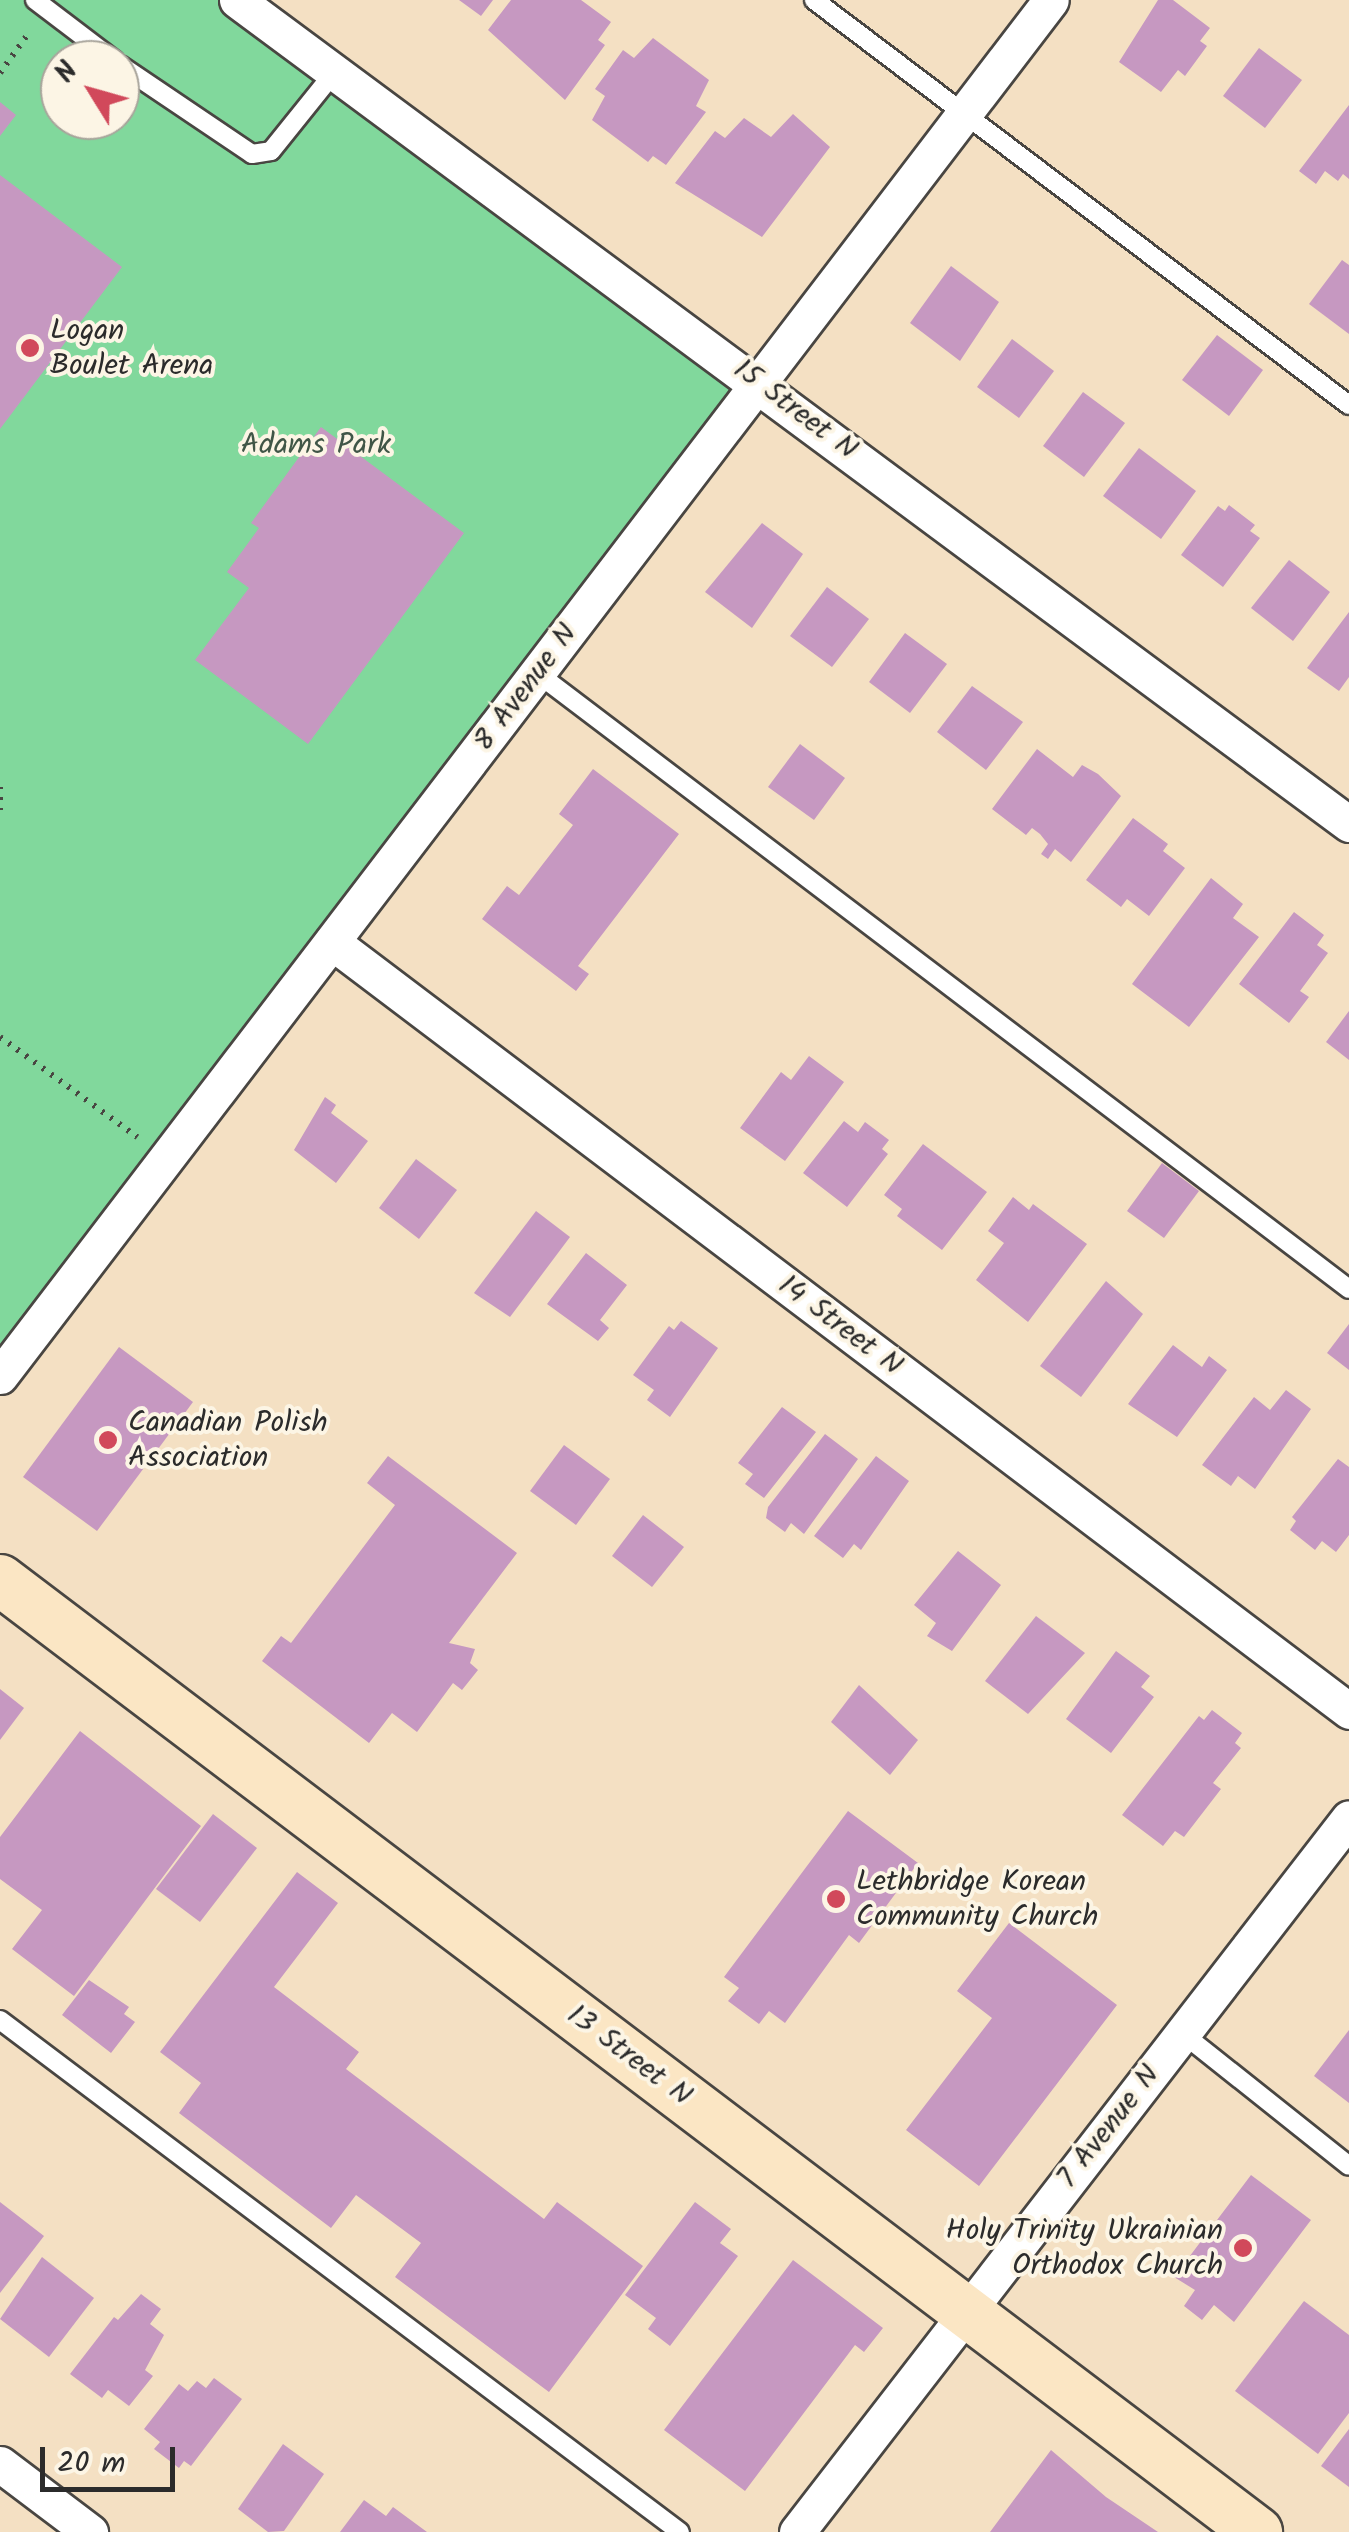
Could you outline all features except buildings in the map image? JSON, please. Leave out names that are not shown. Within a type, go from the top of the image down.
[{"type":"street","name":"15 Street N","points":[[237,0],[338,68],[1349,824]]},
{"type":"street","name":"8 Avenue N","points":[[0,1376],[1050,0]]},
{"type":"street","name":"14 Street N","points":[[332,942],[1349,1711]]},
{"type":"street","name":"13 Street N","points":[[0,1580],[1257,2532]]},
{"type":"street","name":"7 Avenue N","points":[[797,2532],[1349,1818]]},
{"type":"street","points":[[0,2464],[90,2532]]},
{"type":"lane","points":[[814,0],[1349,405]]},
{"type":"lane","points":[[41,5],[87,40]]},
{"type":"lane","points":[[140,78],[252,154],[270,151],[338,68]]},
{"type":"lane","points":[[537,673],[1349,1289]]},
{"type":"lane","points":[[0,2020],[680,2532]]},
{"type":"lane","points":[[1182,2033],[1349,2166]]},
{"type":"path","points":[[0,74],[41,5]]},
{"type":"path","points":[[0,787],[0,818]]},
{"type":"path","points":[[0,1037],[166,1159]]},
{"type":"green space","name":"Adams Park","points":[[0,0],[237,0],[758,383],[0,1377]]},
{"type":"place","name":"Logan Boulet Arena","points":[[30,348]]},
{"type":"place","name":"Canadian Polish Association","points":[[108,1440]]},
{"type":"place","name":"Lethbridge Korean Community Church","points":[[836,1899]]},
{"type":"place","name":"Holy Trinity Ukrainian Orthodox Church","points":[[1243,2248]]}]
